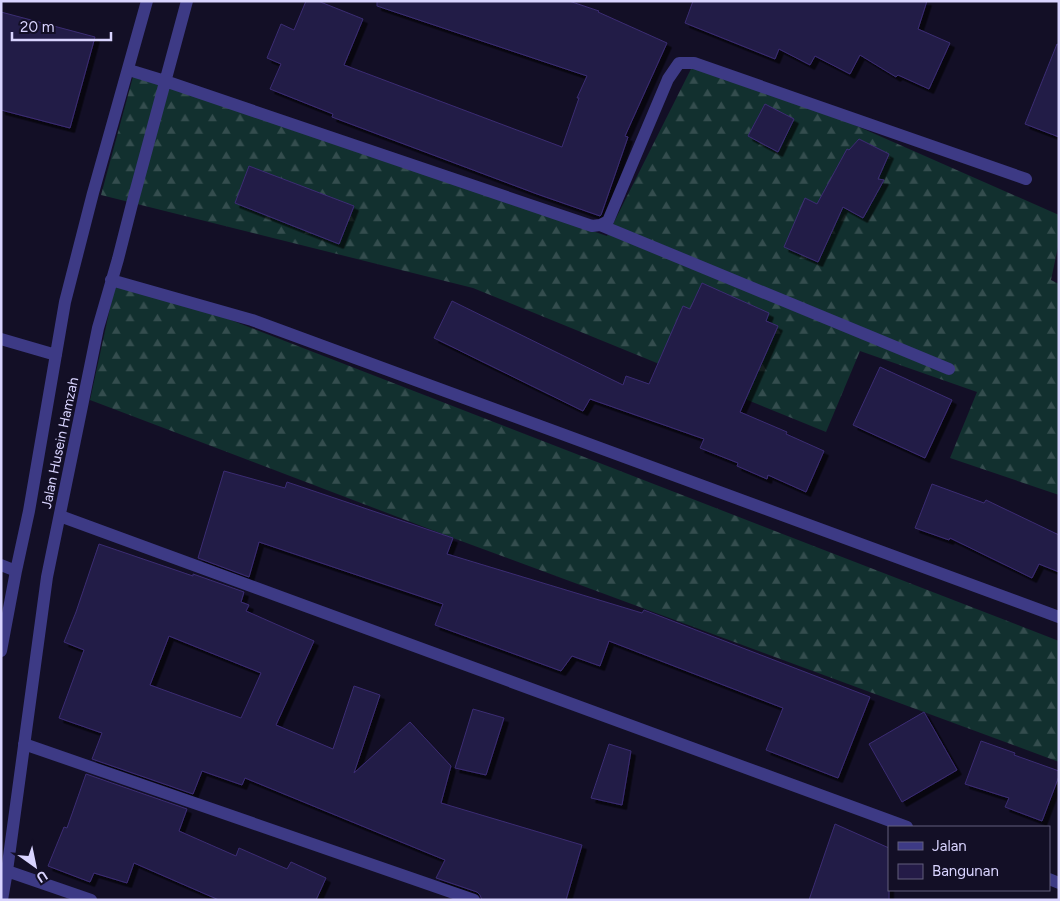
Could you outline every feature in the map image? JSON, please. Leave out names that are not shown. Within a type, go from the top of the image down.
[{"type":"street","name":"Jalan Husein Hamzah","points":[[1,651],[29,511],[65,302],[147,1]]},
{"type":"street","name":"Jalan Husein Hamzah","points":[[2,900],[47,578],[98,328],[187,1]]},
{"type":"street","points":[[129,70],[592,226],[608,221],[668,79],[679,63],[694,63],[1026,179]]},
{"type":"street","points":[[600,225],[949,369]]},
{"type":"street","points":[[111,280],[252,320],[1059,617]]},
{"type":"street","points":[[1,339],[56,355]]},
{"type":"street","points":[[60,516],[904,826]]},
{"type":"street","points":[[1,566],[16,571]]},
{"type":"street","points":[[24,744],[474,900]]},
{"type":"street","points":[[7,871],[91,900]]},
{"type":"green space","points":[[694,63],[807,104],[1059,215],[1059,242],[1051,280],[1059,284],[1059,495],[950,458],[977,392],[860,351],[826,432],[473,288],[101,195],[134,73],[607,236]]},
{"type":"green space","points":[[117,276],[1059,641],[1059,762],[453,538],[90,400]]},
{"type":"building","points":[[306,1],[318,1],[363,19],[344,65],[562,147],[579,98],[577,98],[587,76],[377,6],[377,1],[569,1],[599,11],[667,43],[625,136],[628,137],[601,215],[537,194],[332,117],[333,114],[270,89],[281,64],[267,58],[281,24],[294,30]]},
{"type":"building","points":[[693,1],[927,1],[918,29],[950,43],[929,89],[898,75],[896,77],[860,55],[850,74],[815,56],[810,65],[779,49],[775,59],[685,23]]},
{"type":"building","points":[[1,12],[95,37],[70,128],[1,110]]},
{"type":"building","points":[[1057,44],[1059,45],[1059,137],[1025,124]]},
{"type":"building","points":[[765,104],[794,119],[778,152],[748,136]]},
{"type":"building","points":[[859,139],[889,154],[878,179],[884,180],[863,218],[843,207],[818,262],[784,247],[805,198],[817,204],[847,149],[849,150]]},
{"type":"building","points":[[249,166],[354,206],[339,244],[235,203]]},
{"type":"building","points":[[702,283],[769,313],[766,321],[778,326],[740,412],[787,432],[786,434],[824,451],[806,492],[768,475],[767,479],[737,466],[738,463],[700,448],[704,439],[590,399],[583,411],[434,338],[452,301],[623,385],[626,376],[649,384],[683,306],[690,309]]},
{"type":"building","points":[[880,367],[952,400],[925,458],[853,425]]},
{"type":"building","points":[[224,471],[285,488],[287,482],[453,538],[447,554],[642,613],[644,610],[870,697],[838,778],[766,750],[783,708],[609,641],[600,666],[572,656],[561,671],[435,625],[443,604],[259,542],[249,577],[198,558]]},
{"type":"building","points":[[932,484],[984,503],[986,500],[1059,535],[1059,572],[1039,564],[1032,578],[950,538],[949,540],[915,528]]},
{"type":"building","points":[[99,544],[244,592],[241,602],[249,605],[246,611],[314,641],[276,725],[333,749],[354,686],[380,695],[354,773],[410,722],[451,766],[441,803],[582,845],[566,900],[482,900],[477,892],[436,878],[445,860],[245,778],[242,785],[202,771],[193,794],[92,759],[102,733],[59,718],[84,650],[64,642]],"holes":[[[169,636],[261,673],[241,718],[150,685]]]},
{"type":"building","points":[[473,709],[504,718],[486,775],[455,768]]},
{"type":"building","points":[[924,712],[957,770],[902,802],[869,744]]},
{"type":"building","points":[[981,741],[1059,771],[1059,776],[1042,821],[1005,807],[1009,798],[965,784]]},
{"type":"building","points":[[609,744],[631,751],[622,805],[591,798]]},
{"type":"building","points":[[86,774],[187,809],[179,831],[236,856],[239,848],[287,869],[291,862],[326,878],[316,900],[219,900],[134,863],[127,883],[94,873],[90,882],[48,866],[64,827],[67,828]]},
{"type":"building","points":[[835,824],[888,848],[889,900],[809,900]]}]
